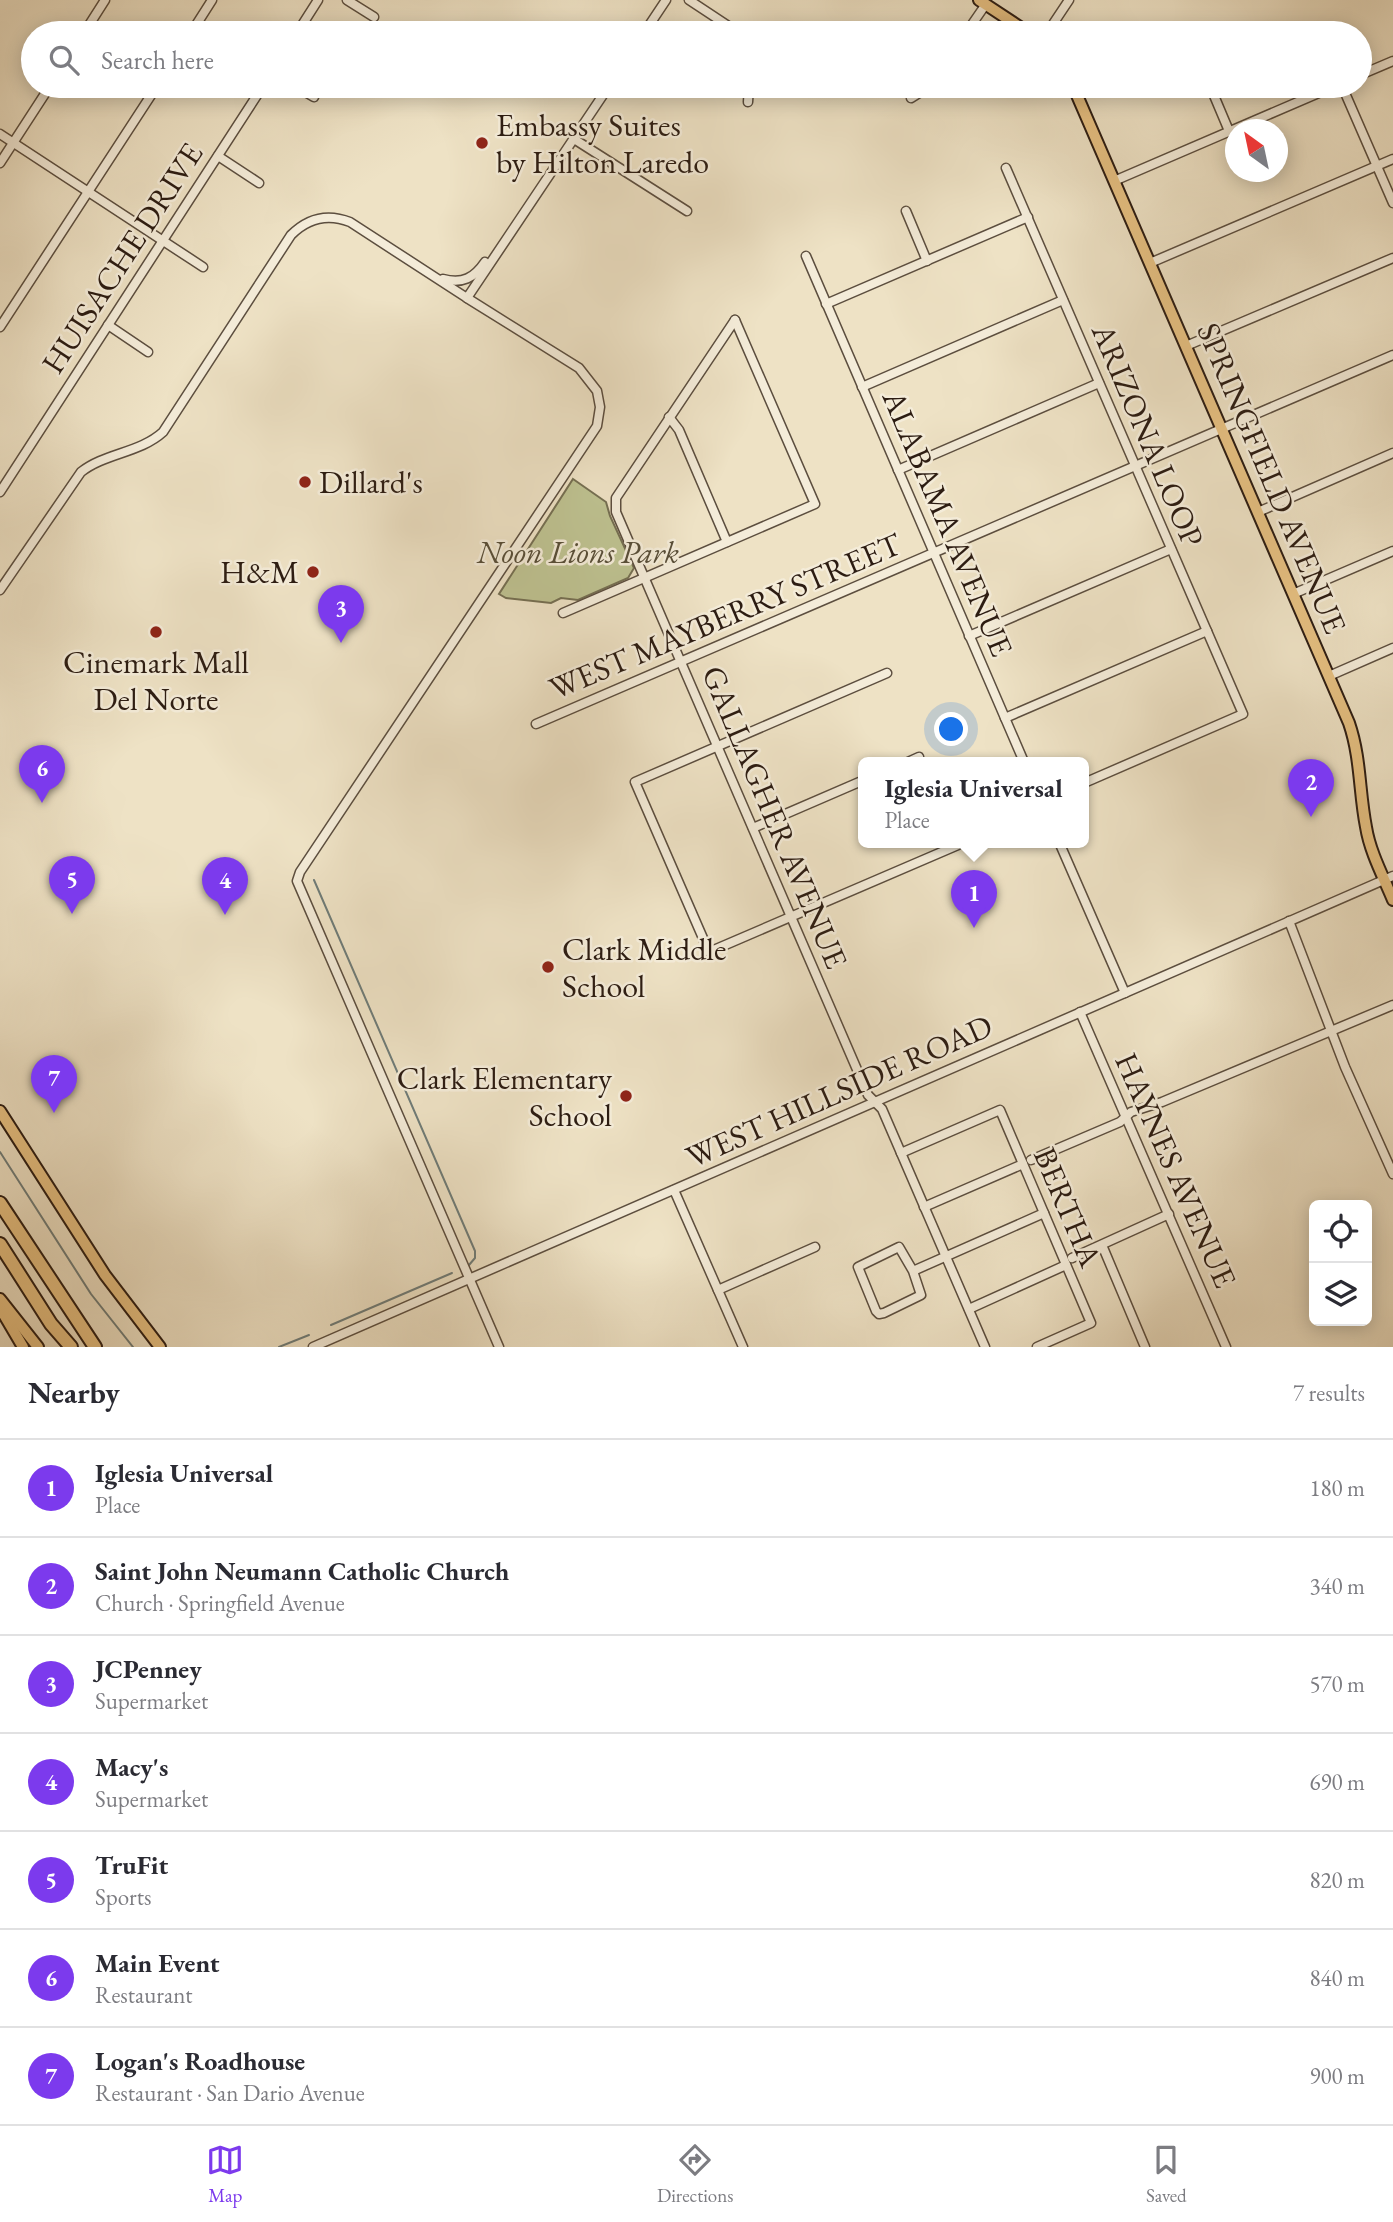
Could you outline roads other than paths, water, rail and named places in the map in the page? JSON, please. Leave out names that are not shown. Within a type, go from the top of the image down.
[{"type":"highway","points":[[0,1203],[95,1347]]},
{"type":"highway","points":[[0,1244],[51,1324],[69,1347]]},
{"type":"main road","points":[[982,2],[1011,21]]},
{"type":"main road","name":"SPRINGFIELD AVENUE","points":[[1078,98],[1329,676],[1357,750],[1366,828],[1389,878],[1393,900]]},
{"type":"main road","points":[[0,1111],[107,1277],[160,1347]]},
{"type":"main road","points":[[0,1299],[38,1347]]},
{"type":"main road","points":[[0,1308],[23,1347]]},
{"type":"street","points":[[92,21],[105,0]]},
{"type":"street","points":[[199,21],[212,0]]},
{"type":"street","points":[[305,21],[318,0]]},
{"type":"street","points":[[347,0],[374,17]]},
{"type":"street","points":[[652,21],[666,0]]},
{"type":"street","points":[[688,0],[720,21]]},
{"type":"street","points":[[1055,21],[1069,0]]},
{"type":"street","points":[[972,21],[982,2]]},
{"type":"street","points":[[1372,70],[1393,61]]},
{"type":"street","points":[[0,163],[42,98]]},
{"type":"street","points":[[0,327],[148,98]]},
{"type":"street","name":"HUISACHE DRIVE","points":[[0,492],[254,98]]},
{"type":"street","points":[[467,298],[601,98]]},
{"type":"street","points":[[748,98],[748,102]]},
{"type":"street","points":[[1215,98],[1225,122]]},
{"type":"street","points":[[1257,119],[1307,98]]},
{"type":"street","points":[[1347,98],[1393,203]]},
{"type":"street","points":[[1114,181],[1225,133]]},
{"type":"street","points":[[0,134],[203,267]]},
{"type":"street","points":[[574,139],[687,211]]},
{"type":"street","points":[[218,156],[258,183]]},
{"type":"street","points":[[1150,262],[1393,159]]},
{"type":"street","name":"ARIZONA LOOP","points":[[1006,168],[1243,714],[1089,781]]},
{"type":"street","points":[[905,211],[927,261]]},
{"type":"street","points":[[826,304],[1028,217]]},
{"type":"street","points":[[0,590],[81,472],[94,463],[150,442],[163,432],[291,235],[314,219],[342,219],[579,368],[597,391],[600,407],[597,426],[300,872],[297,881],[499,1347]]},
{"type":"street","points":[[437,278],[455,282],[470,278],[479,271],[491,253],[502,246]]},
{"type":"street","name":"ALABAMA AVENUE","points":[[806,256],[1022,757]]},
{"type":"street","points":[[1186,346],[1393,258]]},
{"type":"street","points":[[862,387],[1063,300]]},
{"type":"street","name":"GALLAGHER AVENUE","points":[[727,542],[815,504],[735,320],[669,416],[616,498],[615,505],[869,1095],[881,1109],[985,1347]]},
{"type":"street","points":[[108,325],[148,352]]},
{"type":"street","name":"WEST MAYBERRY STREET","points":[[536,724],[1393,355]]},
{"type":"street","points":[[898,470],[1099,383]]},
{"type":"street","points":[[563,613],[727,542],[679,430],[669,416]]},
{"type":"street","points":[[1258,512],[1393,453]]},
{"type":"street","points":[[969,636],[1171,549]]},
{"type":"street","points":[[1293,594],[1393,551]]},
{"type":"street","points":[[1005,718],[1207,631]]},
{"type":"street","points":[[1329,676],[1393,648]]},
{"type":"street","points":[[887,673],[635,782],[709,952],[951,848]]},
{"type":"street","points":[[753,828],[858,783]]},
{"type":"street","points":[[1062,848],[1125,993]]},
{"type":"street","name":"WEST HILLSIDE ROAD","points":[[313,1347],[1389,878]]},
{"type":"street","points":[[1289,921],[1345,1067],[1393,1174]]},
{"type":"street","points":[[924,1207],[1126,1117],[1131,1112],[1162,1102],[1393,1005]]},
{"type":"street","name":"HAYNES AVENUE","points":[[1080,1012],[1226,1347]]},
{"type":"street","name":"BERTHA","points":[[901,1153],[1000,1110],[1027,1162],[1044,1213],[1069,1261],[1091,1323],[1037,1347]]},
{"type":"street","points":[[674,1190],[743,1347]]},
{"type":"street","points":[[913,1271],[1044,1213]]},
{"type":"street","points":[[969,1309],[1169,1214]]},
{"type":"street","points":[[1102,1245],[1146,1347]]},
{"type":"street","points":[[718,1290],[815,1247]]},
{"type":"street","points":[[900,1247],[913,1271],[921,1296],[879,1314],[858,1267],[900,1247]]},
{"type":"waterway","points":[[314,880],[475,1251],[475,1258],[469,1265]]},
{"type":"waterway","points":[[0,1152],[91,1294],[133,1347]]},
{"type":"waterway","points":[[331,1325],[452,1273]]},
{"type":"waterway","points":[[279,1347],[309,1335]]},
{"type":"place","name":"Embassy Suites by Hilton Laredo","points":[[482,143]]},
{"type":"place","name":"Dillard's","points":[[305,482]]},
{"type":"place","name":"H&M","points":[[313,572]]},
{"type":"place","name":"Cinemark Mall Del Norte","points":[[156,632]]},
{"type":"place","name":"JCPenney","points":[[341,643]]},
{"type":"place","name":"Main Event","points":[[42,803]]},
{"type":"place","name":"Saint John Neumann Catholic Church","points":[[1311,817]]},
{"type":"place","name":"TruFit","points":[[72,914]]},
{"type":"place","name":"Macy's","points":[[225,915]]},
{"type":"place","name":"Iglesia Universal","points":[[974,928]]},
{"type":"place","name":"Clark Middle School","points":[[548,967]]},
{"type":"place","name":"Clark Elementary School","points":[[626,1096]]},
{"type":"place","name":"Logan's Roadhouse","points":[[54,1113]]},
{"type":"park label","name":"Noon Lions Park","points":[[578,552]]}]
